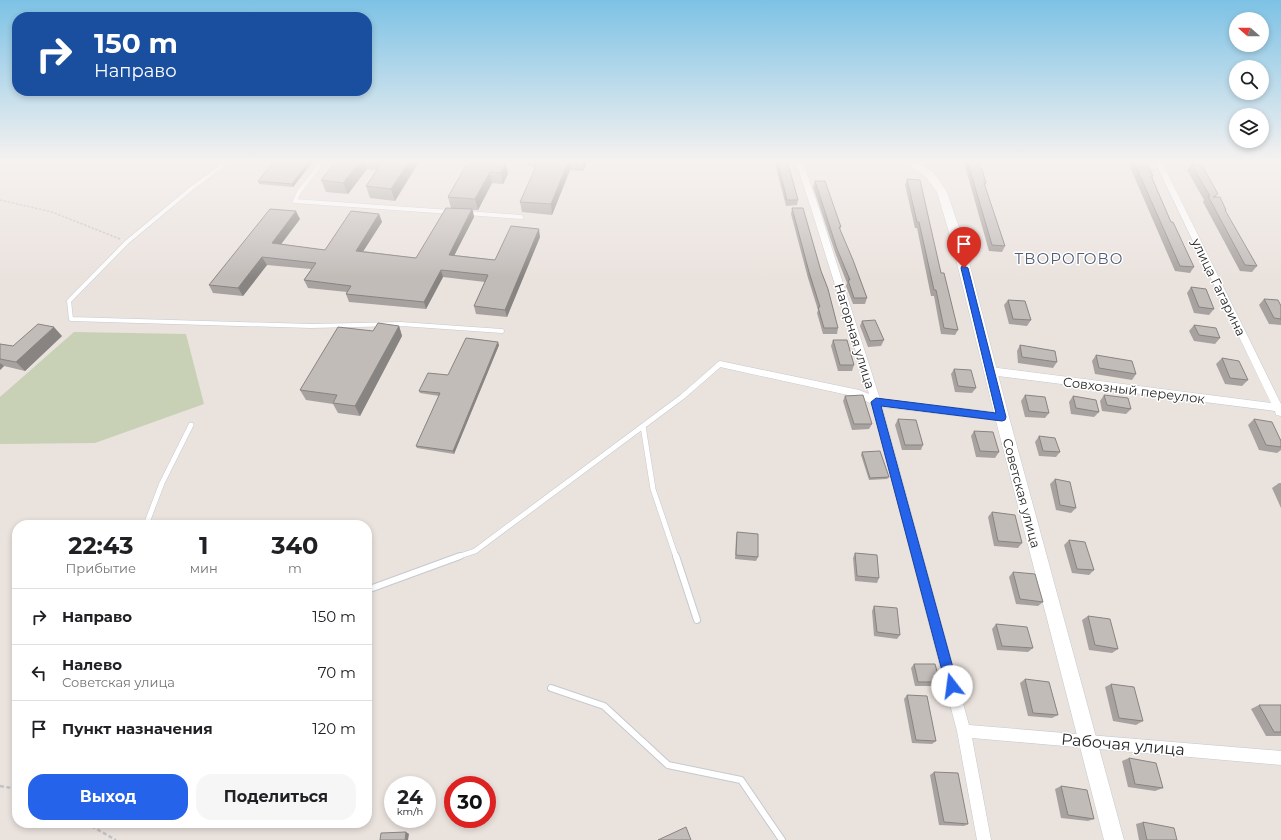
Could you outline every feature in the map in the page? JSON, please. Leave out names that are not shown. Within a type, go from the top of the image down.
[{"type":"street","name":"Нагорная улица","points":[[812,199],[876,402],[964,731],[984,840]]},
{"type":"street","name":"Советская улица","points":[[944,199],[957,239],[1002,417],[1114,840]]},
{"type":"street","name":"улица Гагарина","points":[[1176,199],[1280,411]]},
{"type":"street","points":[[720,364],[859,394],[876,402],[1002,417]]},
{"type":"street","name":"Совхозный переулок","points":[[990,371],[1280,411]]},
{"type":"street","name":"Рабочая улица","points":[[964,731],[1281,758]]},
{"type":"lane","points":[[179,199],[127,242],[69,302],[71,319],[263,325],[401,324],[502,331]]},
{"type":"lane","points":[[296,199],[295,201],[459,213]]},
{"type":"lane","points":[[466,213],[521,217]]},
{"type":"lane","points":[[372,588],[475,551],[682,397],[720,364]]},
{"type":"lane","points":[[148,520],[162,483],[191,425]]},
{"type":"lane","points":[[643,426],[653,489],[697,620]]},
{"type":"lane","points":[[551,688],[604,706],[668,765],[741,780],[782,840]]},
{"type":"path","points":[[0,200],[52,212],[127,242]]},
{"type":"path","points":[[0,786],[12,788]]},
{"type":"path","points":[[95,828],[116,840]]},
{"type":"green space","points":[[74,332],[186,334],[204,404],[95,443],[0,444],[0,397]]},
{"type":"building","points":[[521,199],[553,199],[551,204],[520,202]]},
{"type":"building","points":[[821,199],[831,199],[841,227],[839,227],[867,298],[854,298],[848,280],[850,280],[837,249]]},
{"type":"building","points":[[912,199],[924,199],[941,273],[944,273],[958,330],[944,328],[919,222],[917,222]]},
{"type":"building","points":[[979,199],[989,199],[1005,246],[992,245]]},
{"type":"building","points":[[1150,199],[1161,199],[1194,267],[1180,266]]},
{"type":"building","points":[[1210,199],[1221,199],[1225,210],[1257,266],[1245,265]]},
{"type":"building","points":[[446,208],[472,209],[449,255],[495,260],[511,226],[539,229],[505,310],[474,306],[488,275],[441,270],[424,302],[346,294],[351,286],[304,280],[316,263],[262,257],[238,288],[209,285],[270,209],[296,211],[272,243],[325,250],[351,211],[379,214],[356,251],[416,258]]},
{"type":"building","points":[[792,208],[803,208],[821,271],[828,289],[838,328],[824,328],[818,307],[820,307]]},
{"type":"building","points":[[1191,287],[1206,289],[1214,309],[1199,307]]},
{"type":"building","points":[[1264,299],[1278,300],[1281,306],[1281,319],[1274,318]]},
{"type":"building","points":[[1008,300],[1025,301],[1031,320],[1013,319]]},
{"type":"building","points":[[875,320],[884,340],[870,341],[862,321]]},
{"type":"building","points":[[378,323],[399,326],[355,406],[333,403],[337,395],[300,390],[338,327],[373,331]]},
{"type":"building","points":[[38,324],[54,327],[16,362],[0,359],[0,344],[13,346]]},
{"type":"building","points":[[1194,325],[1216,328],[1220,338],[1199,335]]},
{"type":"building","points":[[466,338],[498,342],[453,451],[416,446],[440,393],[419,391],[428,373],[448,375]]},
{"type":"building","points":[[833,340],[847,340],[854,365],[840,365]]},
{"type":"building","points":[[1020,345],[1055,351],[1057,362],[1022,357]]},
{"type":"building","points":[[1096,355],[1132,361],[1136,374],[1099,368]]},
{"type":"building","points":[[1222,358],[1239,361],[1248,380],[1230,378]]},
{"type":"building","points":[[954,369],[971,370],[976,388],[958,386]]},
{"type":"building","points":[[863,395],[872,424],[854,424],[845,396]]},
{"type":"building","points":[[1025,395],[1045,397],[1049,413],[1029,411]]},
{"type":"building","points":[[1104,395],[1128,398],[1131,409],[1107,405]]},
{"type":"building","points":[[1073,396],[1096,400],[1099,412],[1076,408]]},
{"type":"building","points":[[898,419],[916,420],[923,445],[905,445]]},
{"type":"building","points":[[1254,419],[1272,422],[1281,441],[1281,447],[1266,445]]},
{"type":"building","points":[[974,431],[993,432],[999,452],[980,451]]},
{"type":"building","points":[[1039,436],[1055,438],[1060,452],[1043,451]]},
{"type":"building","points":[[880,451],[889,477],[870,478],[862,452]]},
{"type":"building","points":[[1055,479],[1070,482],[1076,508],[1060,505]]},
{"type":"building","points":[[992,512],[1015,515],[1022,543],[998,541]]},
{"type":"building","points":[[737,532],[758,534],[758,557],[736,555]]},
{"type":"building","points":[[1069,540],[1085,542],[1094,570],[1077,569]]},
{"type":"building","points":[[855,553],[877,555],[879,578],[857,576]]},
{"type":"building","points":[[1013,572],[1035,574],[1043,602],[1020,599]]},
{"type":"building","points":[[874,606],[897,608],[900,635],[877,632]]},
{"type":"building","points":[[1088,616],[1110,619],[1118,649],[1095,645]]},
{"type":"building","points":[[996,624],[1027,627],[1033,648],[1002,646]]},
{"type":"building","points":[[914,664],[935,664],[940,682],[918,682]]},
{"type":"building","points":[[1025,679],[1049,682],[1058,715],[1033,713]]},
{"type":"building","points":[[1111,684],[1134,687],[1143,721],[1119,718]]},
{"type":"building","points":[[907,695],[927,696],[936,741],[916,740]]},
{"type":"building","points":[[1259,705],[1281,705],[1281,732],[1274,732]]},
{"type":"building","points":[[1129,758],[1156,763],[1163,788],[1135,784]]},
{"type":"building","points":[[934,772],[958,773],[968,824],[944,822]]},
{"type":"building","points":[[1061,786],[1087,790],[1094,819],[1068,815]]},
{"type":"building","points":[[1143,822],[1174,828],[1177,840],[1147,840]]},
{"type":"building","points":[[686,827],[691,840],[658,840]]},
{"type":"building","points":[[406,832],[405,840],[380,840],[381,833]]},
{"type":"district","name":"ТВОРОГОВО","points":[[1069,259]]},
{"type":"route","points":[[952,686],[876,402],[1002,417],[964,268]]}]
